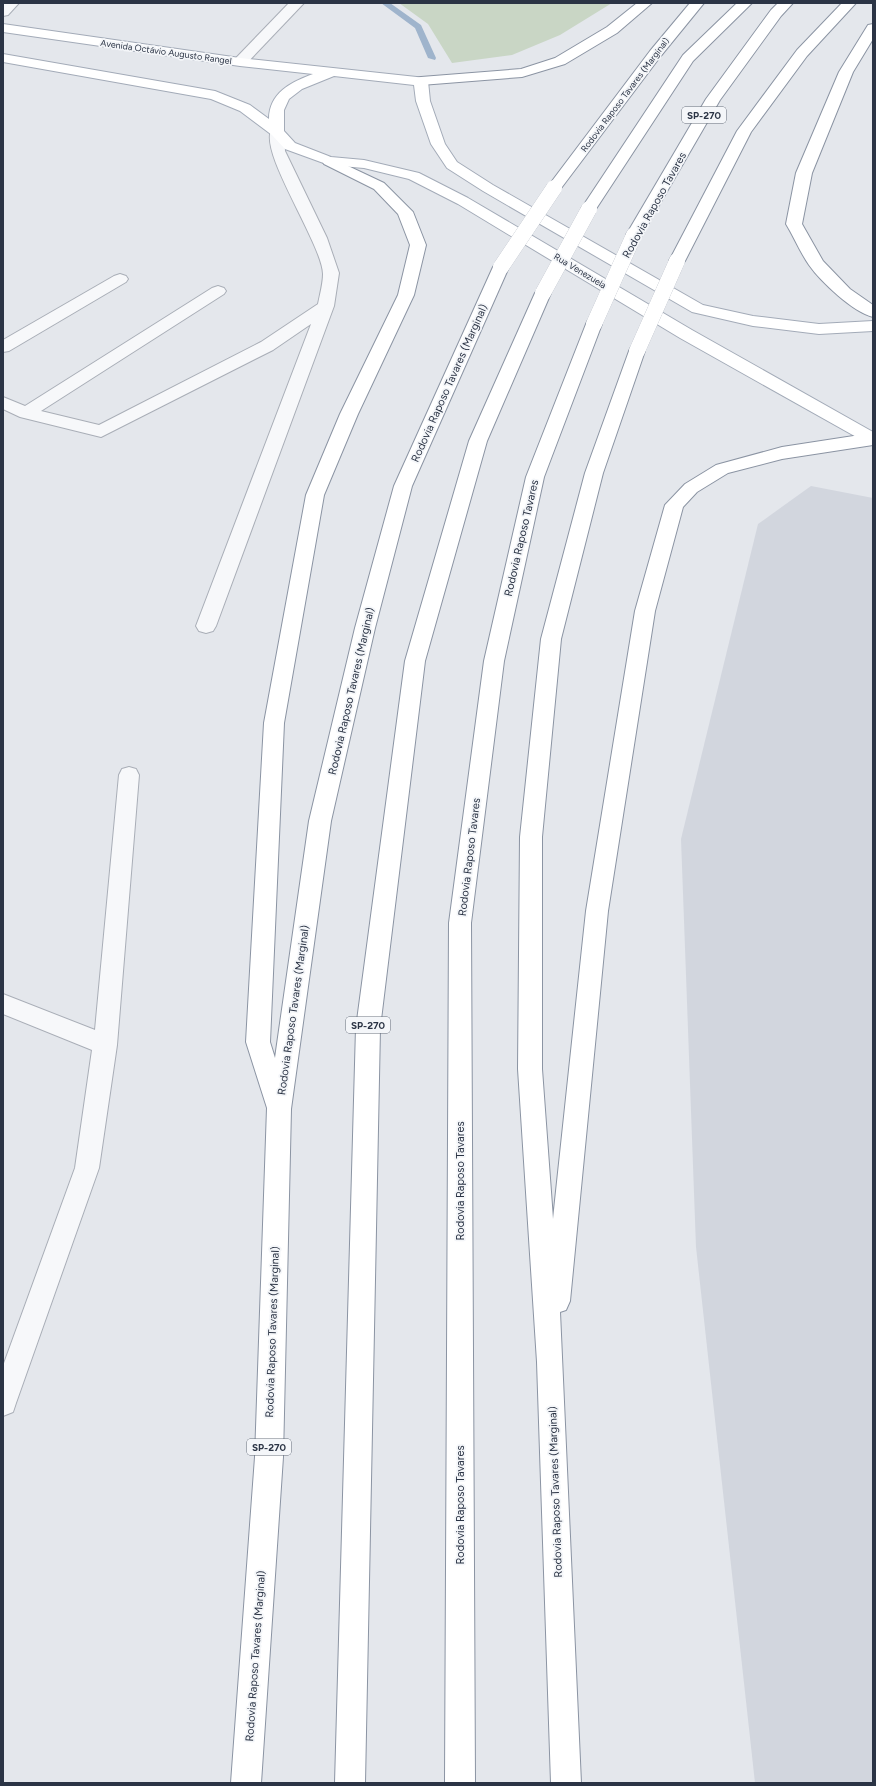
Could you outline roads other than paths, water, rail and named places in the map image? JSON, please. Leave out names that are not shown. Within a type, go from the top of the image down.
[{"type":"main road","name":"Avenida Octávio Augusto Rangel","points":[[3,28],[240,62],[421,81],[522,73],[560,61],[612,30],[645,3]]},
{"type":"main road","name":"Rodovia Raposo Tavares (Marginal)","points":[[246,1783],[269,1457],[279,1109],[320,821],[365,628],[403,486],[501,267],[554,188],[655,54],[697,3]]},
{"type":"main road","name":"SP-270","points":[[350,1783],[368,1028],[415,661],[478,441],[543,293],[589,209],[639,130],[688,58],[745,3]]},
{"type":"main road","name":"Rodovia Raposo Tavares","points":[[460,1783],[460,923],[494,661],[533,484],[594,324],[634,236],[713,99],[776,13],[786,3]]},
{"type":"main road","name":"Rodovia Raposo Tavares (Marginal)","points":[[566,1783],[550,1362],[530,1069],[531,837],[551,639],[594,474],[638,351],[678,261],[744,131],[802,53],[849,3]]},
{"type":"main road","points":[[873,28],[846,72],[804,173],[794,224],[816,263],[844,292],[873,312]]},
{"type":"main road","points":[[3,58],[215,95],[245,108],[277,132]]},
{"type":"main road","points":[[277,132],[277,109],[284,94],[308,81],[330,72]]},
{"type":"main road","points":[[421,81],[423,101],[438,144],[452,164],[488,188],[698,309],[753,321],[819,329],[873,326]]},
{"type":"main road","name":"Rua Venezuela","points":[[277,132],[290,146],[329,161],[364,164],[414,176],[463,201],[686,334],[873,439]]},
{"type":"main road","points":[[279,1109],[258,1042],[274,723],[315,495],[349,414],[406,295],[418,245],[405,212],[379,186],[329,161]]},
{"type":"main road","points":[[550,1362],[597,911],[645,611],[674,505],[691,488],[722,469],[782,453],[873,439]]},
{"type":"street","points":[[3,12],[12,3]]},
{"type":"street","points":[[240,62],[297,3]]},
{"type":"street","points":[[206,626],[326,306],[331,273],[319,238],[278,151],[277,132]]},
{"type":"street","points":[[3,346],[120,279]]},
{"type":"street","points":[[26,412],[218,291]]},
{"type":"street","points":[[3,402],[26,412],[101,431],[267,346],[326,306]]},
{"type":"street","points":[[3,1402],[87,1168],[105,1045],[129,775]]},
{"type":"street","points":[[3,1004],[105,1045]]},
{"type":"waterway","points":[[385,3],[418,27],[432,58]]}]
